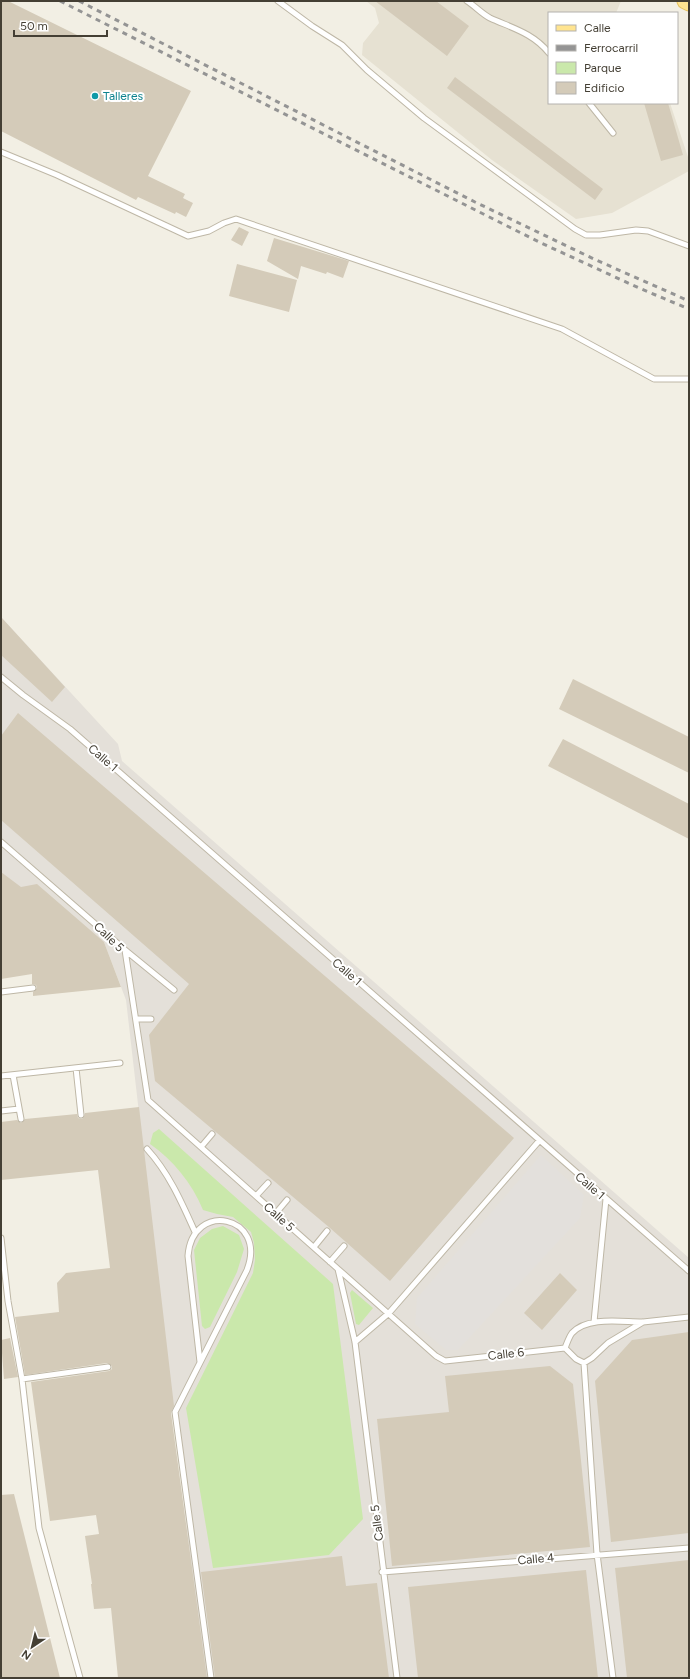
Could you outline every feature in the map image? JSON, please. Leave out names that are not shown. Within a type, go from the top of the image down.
[{"type":"main road","points":[[685,1],[689,3]]},
{"type":"lane","points":[[278,1],[312,26],[342,45],[367,70],[424,118],[575,229],[586,235],[600,235],[636,230],[648,231],[689,246]]},
{"type":"lane","points":[[467,1],[489,17],[519,29],[542,45],[548,52]]},
{"type":"lane","points":[[590,104],[613,133]]},
{"type":"lane","points":[[1,152],[57,175],[188,236],[209,231],[224,223],[236,219],[562,329],[654,379],[689,379]]},
{"type":"lane","name":"Calle 1","points":[[1,677],[70,729],[689,1271]]},
{"type":"lane","name":"Calle 5","points":[[1,842],[125,950],[148,1100],[338,1269],[355,1342],[382,1572],[397,1678]]},
{"type":"lane","points":[[125,950],[174,990]]},
{"type":"lane","points":[[1,992],[33,988]]},
{"type":"lane","points":[[136,1019],[151,1019]]},
{"type":"lane","points":[[1,1076],[120,1062]]},
{"type":"lane","points":[[76,1068],[81,1115]]},
{"type":"lane","points":[[13,1075],[21,1119]]},
{"type":"lane","points":[[1,1111],[19,1108]]},
{"type":"lane","points":[[201,1147],[212,1134]]},
{"type":"lane","points":[[355,1342],[389,1313],[539,1141]]},
{"type":"lane","points":[[147,1149],[160,1163],[179,1197],[195,1232]]},
{"type":"lane","points":[[256,1196],[268,1183]]},
{"type":"lane","points":[[594,1322],[606,1199]]},
{"type":"lane","points":[[276,1213],[287,1200]]},
{"type":"lane","points":[[200,1362],[188,1256],[189,1247],[195,1232],[205,1225],[217,1220],[228,1220],[245,1232],[250,1240],[250,1262],[176,1412],[211,1678]]},
{"type":"lane","points":[[314,1247],[327,1231]]},
{"type":"lane","points":[[1,1238],[8,1301],[22,1379],[39,1528],[80,1678]]},
{"type":"lane","points":[[330,1262],[344,1246]]},
{"type":"lane","name":"Calle 6","points":[[338,1269],[436,1356],[444,1361],[566,1348]]},
{"type":"lane","points":[[584,1363],[576,1359],[566,1348],[572,1334],[579,1328],[594,1322],[643,1322],[689,1317]]},
{"type":"lane","points":[[584,1363],[592,1358],[608,1343],[643,1322]]},
{"type":"lane","points":[[584,1363],[597,1554],[613,1678]]},
{"type":"lane","points":[[22,1379],[108,1367]]},
{"type":"lane","name":"Calle 4","points":[[382,1572],[689,1548]]},
{"type":"shaded area","points":[[366,1],[621,1],[616,12],[548,12],[548,104],[670,104],[689,160],[689,171],[612,213],[576,219],[492,160],[362,55],[363,43],[379,23],[375,8]]},
{"type":"shaded area","points":[[1,617],[118,744],[122,761],[689,1258],[689,1678],[204,1678],[126,1000],[104,942],[1,955]]},
{"type":"shaded area","points":[[541,1155],[584,1195],[580,1218],[458,1350],[446,1350],[415,1324],[417,1298]]},
{"type":"green space","points":[[159,1129],[333,1284],[363,1519],[329,1555],[213,1568],[186,1408],[253,1273],[255,1260],[254,1243],[251,1232],[233,1217],[203,1210],[199,1200],[181,1173],[166,1157],[150,1144],[153,1133]]},
{"type":"green space","points":[[223,1226],[239,1235],[244,1249],[237,1272],[210,1327],[205,1329],[202,1326],[194,1250],[200,1238],[212,1229]]},
{"type":"green space","points":[[352,1290],[373,1308],[359,1325],[356,1324],[350,1293]]},
{"type":"building","name":"Talleres","points":[[1,1],[8,1],[191,91],[148,176],[185,194],[183,198],[193,203],[186,217],[176,212],[175,214],[138,197],[136,200],[1,131]]},
{"type":"building","points":[[375,1],[436,1],[469,26],[447,56]]},
{"type":"building","points":[[455,77],[603,189],[595,200],[447,88]]},
{"type":"building","points":[[644,104],[668,104],[683,155],[661,161]]},
{"type":"building","points":[[239,227],[249,232],[242,246],[231,240]]},
{"type":"building","points":[[274,238],[349,261],[343,278],[327,272],[326,274],[301,266],[298,279],[267,261]]},
{"type":"building","points":[[237,264],[297,280],[289,312],[229,296]]},
{"type":"building","points":[[1,617],[65,687],[52,702],[1,655]]},
{"type":"building","points":[[573,679],[689,737],[689,773],[559,709]]},
{"type":"building","points":[[18,713],[514,1138],[390,1281],[330,1228],[155,1081],[149,1035],[189,984],[1,820],[1,736]]},
{"type":"building","points":[[563,739],[689,804],[689,839],[548,766]]},
{"type":"building","points":[[1,872],[21,887],[37,884],[104,942],[121,987],[33,996],[33,992],[37,988],[36,985],[32,984],[32,974],[1,979]]},
{"type":"building","points":[[139,1107],[174,1406],[171,1413],[207,1678],[118,1678],[111,1608],[94,1609],[85,1536],[99,1534],[96,1515],[50,1521],[31,1382],[109,1371],[112,1369],[112,1366],[107,1363],[25,1375],[15,1317],[59,1312],[57,1283],[66,1273],[110,1268],[98,1170],[1,1180],[1,1122],[17,1120],[21,1123],[25,1119],[77,1114],[78,1118],[82,1119],[85,1113]]},
{"type":"building","points":[[560,1273],[577,1290],[542,1330],[524,1313]]},
{"type":"building","points":[[689,1332],[689,1533],[611,1542],[595,1381],[632,1340]]},
{"type":"building","points":[[10,1338],[18,1377],[4,1379],[1,1340]]},
{"type":"building","points":[[550,1366],[573,1384],[590,1547],[392,1566],[377,1419],[449,1412],[445,1376]]},
{"type":"building","points":[[14,1494],[60,1678],[1,1678],[1,1495]]},
{"type":"building","points":[[342,1556],[346,1586],[377,1583],[389,1678],[215,1678],[201,1572]]},
{"type":"building","points":[[689,1560],[689,1678],[627,1678],[615,1568]]},
{"type":"building","points":[[586,1570],[598,1678],[418,1678],[408,1587]]},
{"type":"railway","points":[[60,1],[539,242],[639,288],[689,309]]},
{"type":"railway","points":[[79,1],[475,202],[596,260],[689,301]]},
{"type":"place","name":"Talleres","points":[[95,96]]}]
